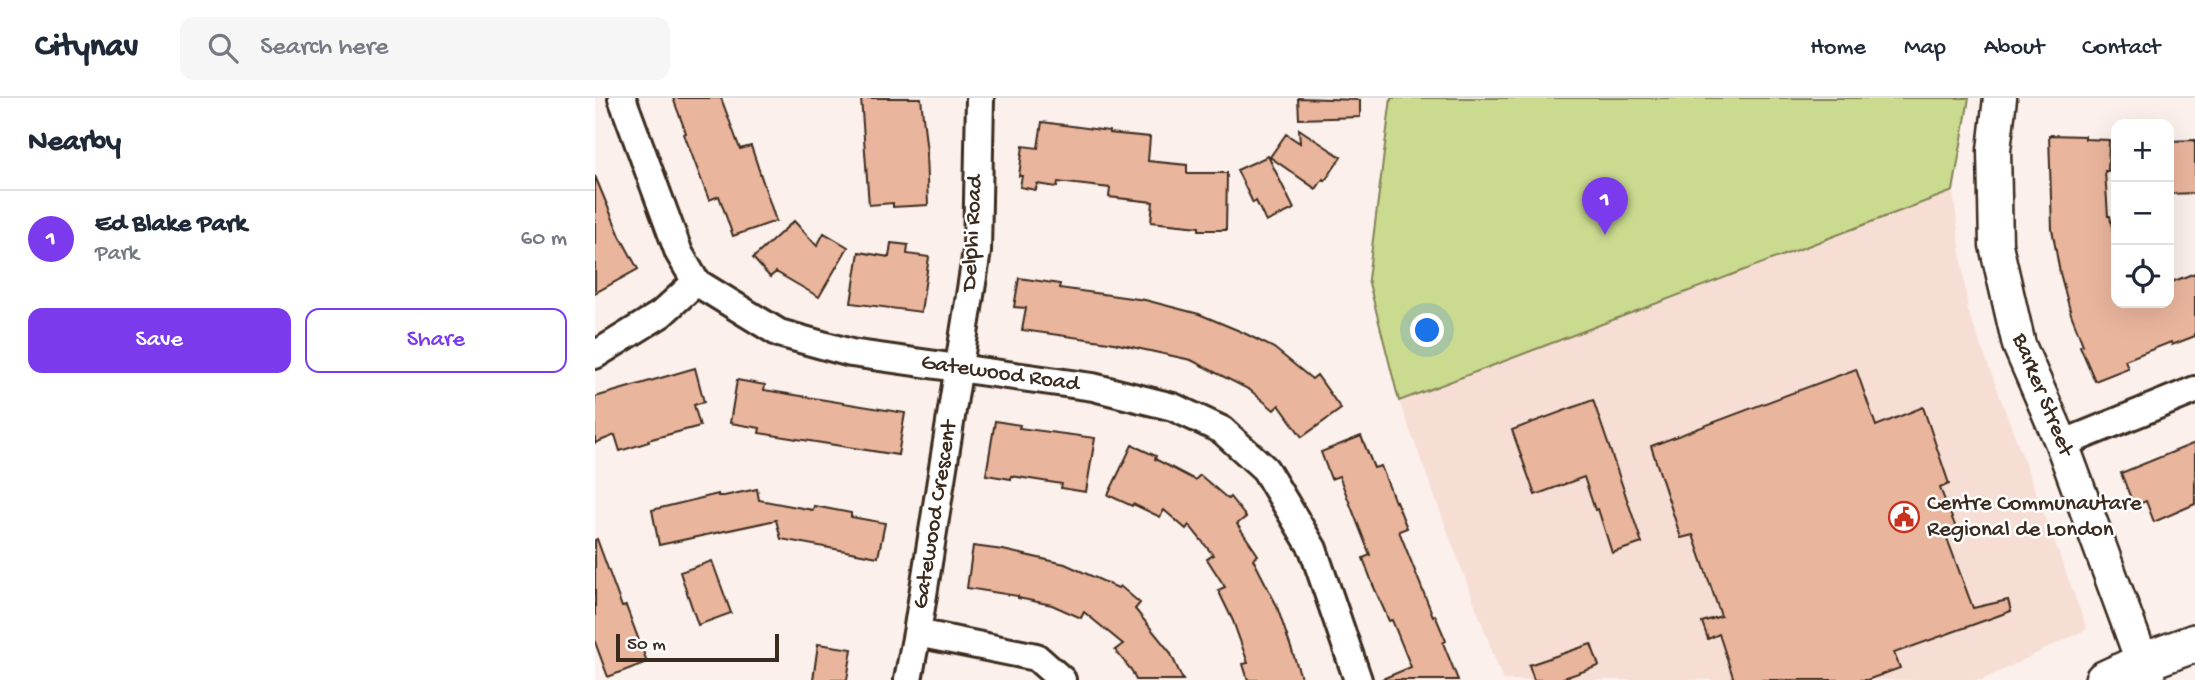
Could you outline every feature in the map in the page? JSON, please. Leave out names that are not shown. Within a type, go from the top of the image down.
[{"type":"main road","points":[[2104,680],[2146,671],[2195,643]]},
{"type":"street","name":"Gatewood Road","points":[[622,98],[679,253],[696,282],[779,333],[851,353],[1093,387],[1173,407],[1222,430],[1265,470],[1313,549],[1358,680]]},
{"type":"street","name":"Delphi Road","points":[[960,368],[977,251],[980,98]]},
{"type":"street","name":"Barker Street","points":[[2000,98],[1994,150],[1996,245],[2019,345],[2062,444],[2146,671]]},
{"type":"street","points":[[595,355],[661,314],[696,282]]},
{"type":"street","name":"Gatewood Crescent","points":[[960,368],[917,634],[1036,657],[1062,680]]},
{"type":"street","points":[[2062,444],[2195,390]]},
{"type":"street","points":[[908,680],[917,634]]},
{"type":"shaded area","points":[[1953,191],[1968,311],[2087,629],[1982,680],[1503,680],[1399,401]]},
{"type":"green space","points":[[1391,98],[1969,98],[1953,191],[1399,401],[1368,279]]},
{"type":"building","points":[[673,98],[721,98],[740,149],[751,146],[776,221],[733,236],[719,196],[709,200]]},
{"type":"building","points":[[861,98],[921,98],[927,153],[928,205],[869,205]]},
{"type":"building","points":[[1298,98],[1360,100],[1360,117],[1299,119]]},
{"type":"building","points":[[1042,122],[1150,137],[1148,161],[1187,165],[1187,173],[1227,173],[1226,230],[1199,230],[1199,227],[1151,222],[1153,202],[1109,197],[1110,188],[1058,182],[1057,187],[1037,184],[1036,190],[1020,187],[1023,146],[1038,148]]},
{"type":"building","points":[[1299,129],[1341,157],[1325,181],[1323,179],[1316,189],[1270,157],[1286,134],[1300,143]]},
{"type":"building","points":[[2049,135],[2109,140],[2108,171],[2105,171],[2108,216],[2111,222],[2111,308],[2174,308],[2174,281],[2195,273],[2195,336],[2172,345],[2171,342],[2125,360],[2128,368],[2095,381],[2080,346],[2083,345],[2060,273],[2052,229]]},
{"type":"building","points":[[2195,140],[2195,193],[2174,194],[2174,141]]},
{"type":"building","points":[[1268,156],[1294,209],[1266,222],[1237,170]]},
{"type":"building","points":[[595,176],[620,236],[638,269],[595,293]]},
{"type":"building","points":[[794,221],[817,246],[824,233],[848,247],[819,297],[776,272],[770,277],[753,258]]},
{"type":"building","points":[[891,243],[908,245],[907,254],[929,257],[921,312],[851,303],[859,252],[889,257]]},
{"type":"building","points":[[1019,278],[1060,284],[1059,288],[1145,300],[1199,314],[1274,348],[1312,379],[1317,375],[1341,409],[1302,437],[1279,405],[1274,410],[1250,390],[1191,360],[1109,342],[1022,330],[1026,308],[1014,307]]},
{"type":"building","points":[[695,368],[704,402],[694,405],[700,426],[648,440],[649,442],[620,451],[615,435],[595,443],[595,397]]},
{"type":"building","points":[[1856,369],[1876,426],[1923,407],[1949,484],[1940,488],[1956,528],[1945,533],[1973,608],[2008,600],[2011,611],[1894,653],[1900,668],[1867,680],[1734,680],[1719,634],[1708,639],[1702,622],[1721,616],[1693,535],[1681,538],[1651,446]]},
{"type":"building","points":[[737,380],[765,385],[764,390],[905,413],[898,455],[759,433],[760,428],[730,423]]},
{"type":"building","points":[[1593,400],[1642,543],[1612,553],[1584,477],[1535,495],[1512,430]]},
{"type":"building","points":[[995,421],[1020,425],[1019,428],[1095,438],[1086,492],[1061,488],[1062,484],[986,475]]},
{"type":"building","points":[[1361,436],[1374,468],[1381,466],[1407,528],[1399,531],[1433,616],[1435,615],[1446,641],[1443,643],[1458,680],[1380,680],[1411,667],[1392,620],[1389,621],[1373,585],[1363,558],[1370,555],[1339,476],[1331,479],[1321,452]]},
{"type":"building","points":[[2195,443],[2195,504],[2154,522],[2146,501],[2134,506],[2121,473]]},
{"type":"building","points":[[1132,445],[1195,480],[1200,475],[1228,499],[1230,497],[1246,517],[1237,524],[1258,555],[1253,559],[1276,604],[1302,680],[1248,680],[1243,664],[1248,663],[1218,590],[1225,587],[1207,559],[1213,555],[1189,525],[1186,529],[1164,510],[1160,517],[1108,495]]},
{"type":"building","points":[[757,489],[759,500],[813,510],[814,506],[885,523],[878,557],[781,539],[776,520],[659,545],[652,510],[718,494],[724,496]]},
{"type":"building","points":[[597,539],[622,607],[626,606],[647,662],[608,677],[595,642]]},
{"type":"building","points":[[973,546],[1065,564],[1118,588],[1120,586],[1140,603],[1135,609],[1170,652],[1183,680],[1136,680],[1115,650],[1123,644],[1084,612],[1081,618],[1052,605],[1018,596],[967,588]]},
{"type":"building","points":[[712,561],[731,613],[698,625],[680,572]]},
{"type":"building","points":[[818,644],[852,649],[847,680],[813,680]]},
{"type":"building","points":[[1591,644],[1599,666],[1558,680],[1534,680],[1529,665]]},
{"type":"place","name":"Ed Blake Park","points":[[1605,235]]},
{"type":"place","name":"Centre Communautare Regional de London","points":[[1904,517]]}]
